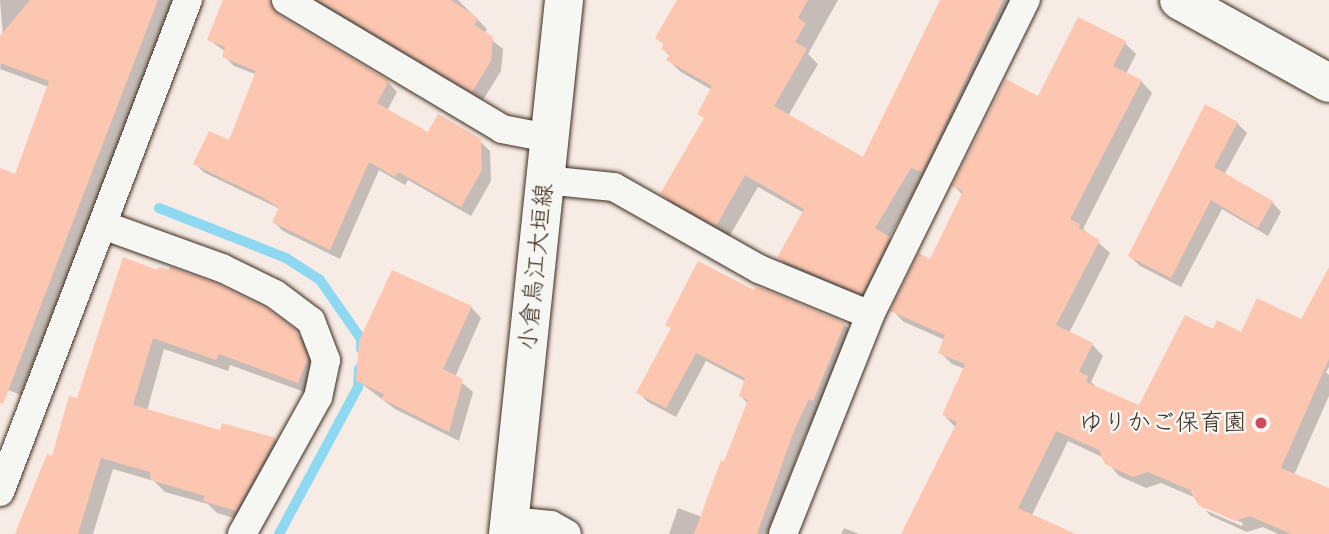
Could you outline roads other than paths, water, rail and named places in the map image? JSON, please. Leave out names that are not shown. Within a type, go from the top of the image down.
[{"type":"main road","name":"小倉烏江大垣線","points":[[509,528],[564,0]]},
{"type":"main road","points":[[1178,0],[1329,83]]},
{"type":"street","points":[[0,492],[188,0]]},
{"type":"street","points":[[286,0],[502,129],[548,138]]},
{"type":"street","points":[[783,534],[870,315],[1026,0]]},
{"type":"street","points":[[545,180],[614,187],[759,268],[870,315]]},
{"type":"street","points":[[103,225],[222,268],[275,294],[311,321],[326,360],[318,397],[242,534]]},
{"type":"street","points":[[509,528],[551,525],[567,534]]},
{"type":"waterway","points":[[159,208],[286,258],[320,280],[361,339],[361,349]]},
{"type":"waterway","points":[[279,534],[358,387],[359,369]]},
{"type":"place","name":"ゆりかご保育園","points":[[1261,423]]}]
